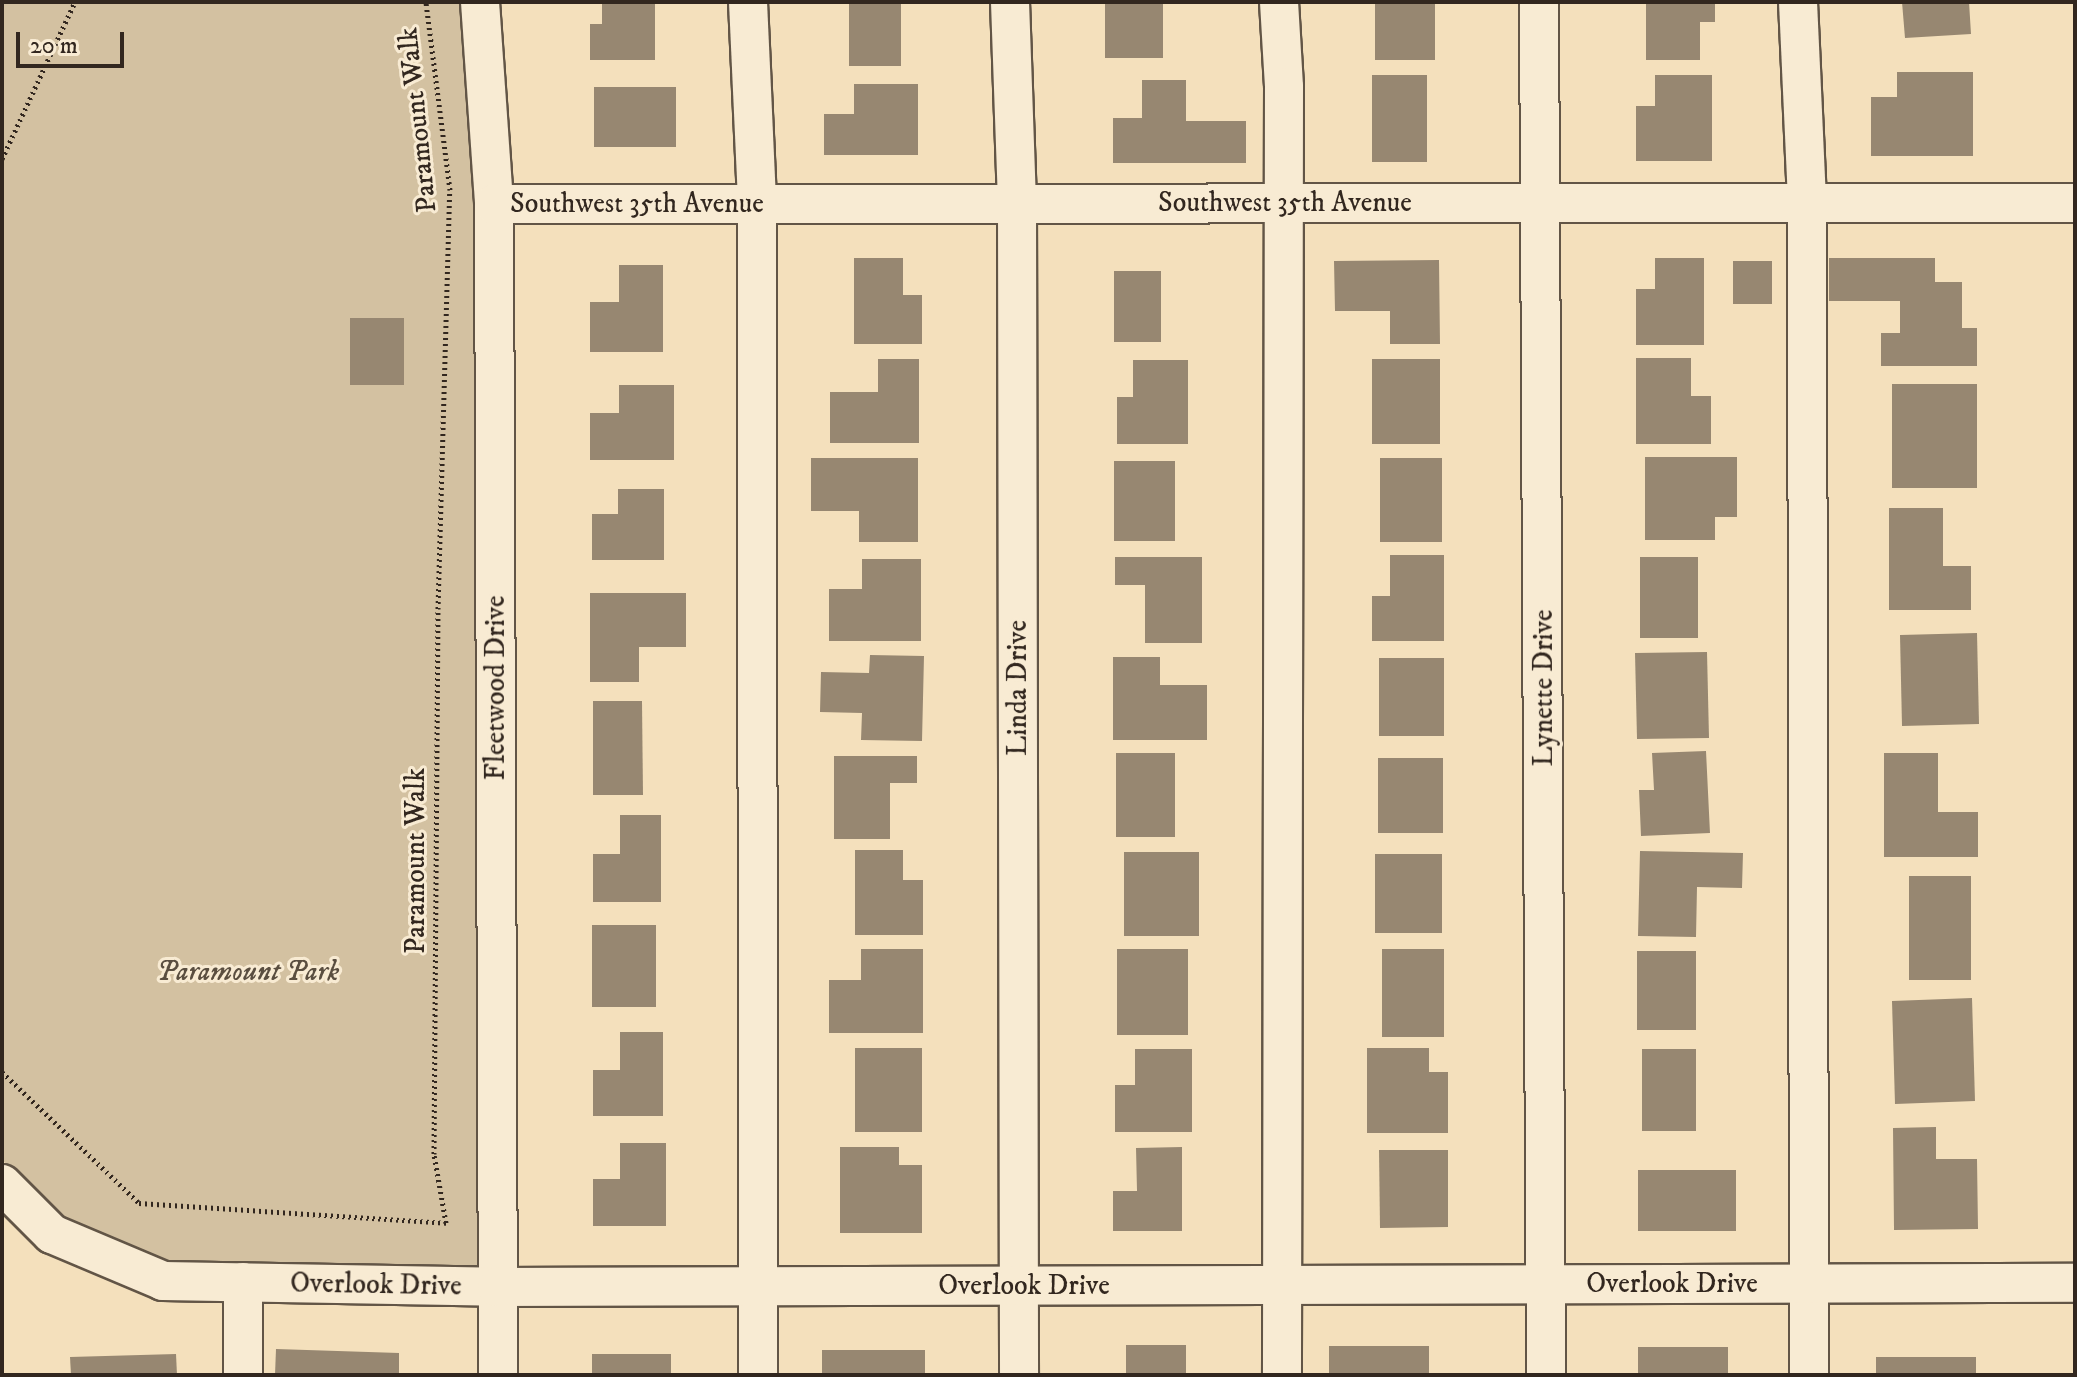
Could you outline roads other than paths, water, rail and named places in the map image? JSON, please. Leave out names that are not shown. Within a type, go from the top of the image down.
[{"type":"street","name":"Fleetwood Drive","points":[[480,2],[494,204],[498,1375]]},
{"type":"street","points":[[748,2],[757,203],[758,1375]]},
{"type":"street","name":"Linda Drive","points":[[1010,2],[1017,203],[1019,1375]]},
{"type":"street","points":[[1279,2],[1284,203],[1282,1375]]},
{"type":"street","name":"Lynette Drive","points":[[1539,2],[1543,203],[1546,1375]]},
{"type":"street","points":[[1798,2],[1807,203],[1809,1375]]},
{"type":"street","name":"Southwest 35th Avenue","points":[[494,204],[2075,203]]},
{"type":"street","name":"Overlook Drive","points":[[2,1184],[52,1234],[163,1281],[497,1287],[2075,1283]]},
{"type":"street","points":[[243,1282],[243,1375]]},
{"type":"park label","name":"Paramount Park","points":[[248,972]]}]
